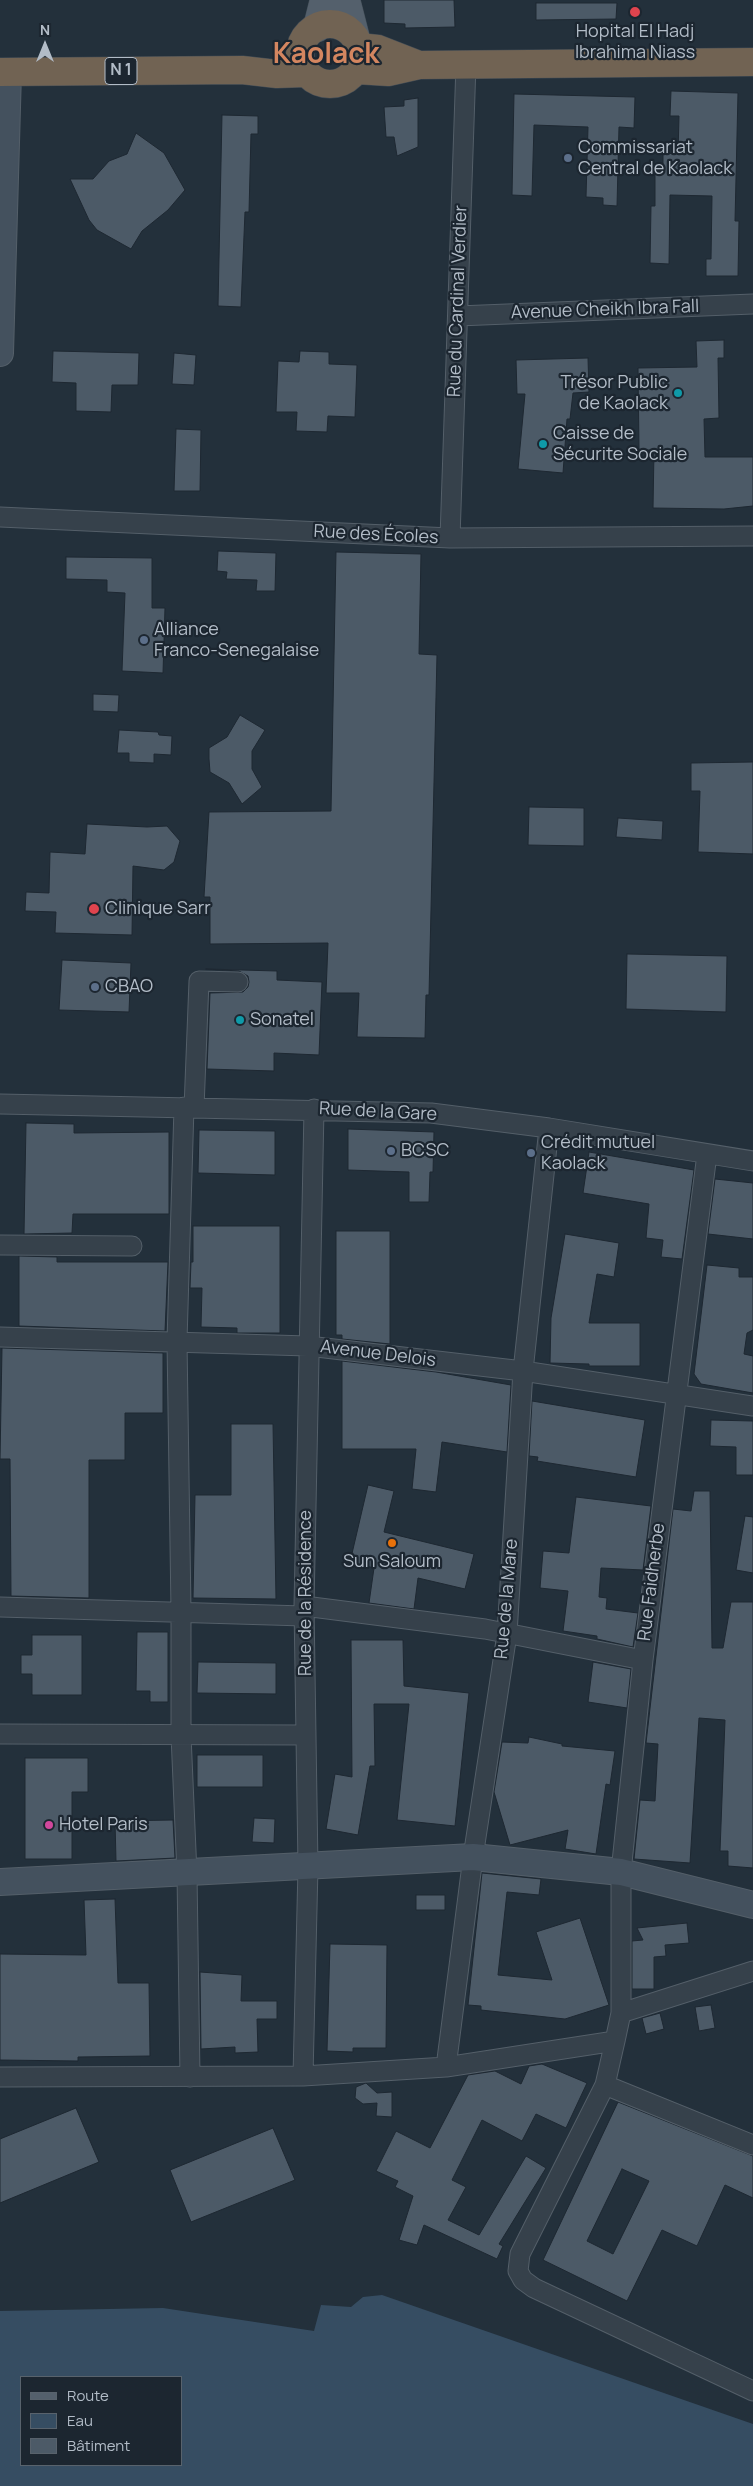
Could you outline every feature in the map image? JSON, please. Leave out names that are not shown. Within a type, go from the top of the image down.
[{"type":"highway","points":[[357,52],[343,81],[335,84],[315,80],[303,61],[306,36],[317,28],[331,25],[345,29],[357,52],[388,72],[419,65],[753,62]]},
{"type":"highway","name":"N 1","points":[[4,72],[242,70],[277,74],[303,61]]},
{"type":"main road","points":[[317,28],[324,0]]},
{"type":"main road","points":[[346,0],[357,52]]},
{"type":"street","name":"Rue du Cardinal Verdier","points":[[450,538],[466,64]]},
{"type":"street","points":[[0,354],[4,72]]},
{"type":"street","name":"Avenue Cheikh Ibra Fall","points":[[458,316],[753,304]]},
{"type":"street","name":"Rue des Écoles","points":[[0,517],[450,538],[753,536]]},
{"type":"street","points":[[190,2077],[187,1874],[181,1735],[182,1611],[177,1341],[189,1108],[199,981],[238,982]]},
{"type":"street","name":"Rue de la Gare","points":[[0,1104],[314,1109],[431,1114],[549,1128],[753,1160]]},
{"type":"street","name":"Rue de la Résidence","points":[[303,2076],[308,1867],[304,1611],[314,1109]]},
{"type":"street","name":"Rue de la Mare","points":[[446,2068],[473,1857],[506,1634],[523,1371],[549,1128]]},
{"type":"street","name":"Rue Faidherbe","points":[[707,1154],[643,1660],[622,1872],[622,2013],[605,2085],[520,2254],[518,2270],[523,2280],[534,2288],[753,2391]]},
{"type":"street","points":[[0,1245],[132,1246]]},
{"type":"street","name":"Avenue Delois","points":[[0,1337],[308,1346],[523,1371],[753,1406]]},
{"type":"street","points":[[0,1607],[182,1611],[304,1611],[485,1629],[643,1660]]},
{"type":"street","points":[[0,1734],[306,1735]]},
{"type":"street","points":[[0,1882],[187,1874],[473,1857],[622,1872],[753,1905]]},
{"type":"street","points":[[622,2013],[753,1971]]},
{"type":"street","points":[[0,2077],[303,2076],[446,2068],[615,2040]]},
{"type":"street","points":[[605,2085],[753,2145]]},
{"type":"water","points":[[382,2295],[753,2424],[753,2486],[0,2486],[0,2311],[163,2308],[314,2331],[321,2305],[351,2307],[363,2297]]},
{"type":"building","points":[[384,0],[454,0],[455,27],[405,28],[405,24],[384,23]]},
{"type":"building","points":[[536,3],[617,3],[616,19],[536,20]]},
{"type":"building","points":[[671,91],[738,93],[735,221],[739,221],[738,276],[706,276],[706,259],[711,259],[712,196],[670,195],[669,264],[650,263],[651,206],[655,206],[655,168],[663,168],[663,153],[678,154],[679,116],[670,116]]},
{"type":"building","points":[[514,94],[635,97],[634,128],[619,127],[617,206],[603,205],[603,198],[586,197],[588,127],[534,125],[532,196],[512,195]]},
{"type":"building","points":[[418,98],[418,147],[397,156],[394,137],[386,137],[384,107],[404,106],[404,100]]},
{"type":"building","points":[[222,115],[258,116],[258,134],[251,134],[249,212],[245,212],[241,307],[218,306]]},
{"type":"building","points":[[136,133],[164,153],[185,190],[168,210],[142,231],[131,249],[97,230],[89,220],[70,179],[93,179],[109,161],[127,154]]},
{"type":"building","points":[[724,340],[724,358],[718,358],[719,418],[704,419],[705,457],[753,457],[753,506],[724,509],[653,508],[654,450],[639,450],[638,368],[697,367],[696,341]]},
{"type":"building","points":[[53,351],[139,353],[138,385],[112,385],[111,412],[76,411],[76,383],[52,382]]},
{"type":"building","points":[[300,351],[329,352],[329,364],[357,365],[355,417],[328,416],[327,432],[296,431],[297,412],[276,412],[278,361],[299,362]]},
{"type":"building","points":[[174,353],[196,355],[194,385],[172,384]]},
{"type":"building","points":[[588,358],[589,392],[573,393],[570,419],[567,419],[563,473],[518,469],[525,394],[517,394],[516,360]]},
{"type":"building","points":[[176,429],[201,430],[200,491],[174,491]]},
{"type":"building","points":[[218,551],[276,553],[275,591],[256,591],[257,580],[226,579],[227,572],[217,571]]},
{"type":"building","points":[[336,552],[421,554],[419,654],[437,655],[429,995],[426,995],[425,1038],[357,1037],[359,993],[326,993],[328,943],[210,944],[210,897],[204,897],[209,812],[331,811]]},
{"type":"building","points":[[66,557],[152,558],[152,608],[165,608],[163,673],[122,671],[125,593],[107,592],[107,580],[66,579]]},
{"type":"building","points":[[93,694],[119,695],[118,712],[93,711]]},
{"type":"building","points":[[240,715],[265,730],[252,751],[252,769],[262,787],[242,804],[229,783],[210,772],[209,759],[209,748],[227,737]]},
{"type":"building","points":[[119,730],[158,732],[159,735],[172,736],[171,755],[154,754],[154,763],[129,762],[129,753],[117,753]]},
{"type":"building","points":[[753,762],[753,854],[698,852],[700,791],[691,791],[691,763]]},
{"type":"building","points":[[529,807],[584,808],[584,846],[528,845]]},
{"type":"building","points":[[618,818],[663,821],[662,840],[616,837]]},
{"type":"building","points":[[87,824],[167,826],[180,841],[174,862],[164,870],[133,866],[132,935],[55,933],[56,912],[25,911],[26,892],[49,893],[50,852],[85,854]]},
{"type":"building","points":[[627,954],[727,956],[726,1012],[626,1009]]},
{"type":"building","name":"CBAO","points":[[62,960],[131,963],[129,1012],[59,1010]]},
{"type":"building","name":"Sonatel","points":[[206,969],[277,971],[277,980],[322,982],[319,1055],[274,1053],[274,1071],[207,1069],[210,993],[243,992],[248,987],[249,982],[248,976],[239,971]]},
{"type":"building","points":[[26,1123],[74,1124],[74,1133],[169,1132],[169,1214],[73,1214],[72,1233],[24,1234]]},
{"type":"building","name":"BCSC","points":[[348,1129],[434,1132],[433,1172],[430,1172],[429,1202],[409,1202],[409,1172],[348,1170]]},
{"type":"building","points":[[199,1130],[275,1131],[275,1175],[198,1173]]},
{"type":"building","points":[[589,1152],[694,1170],[682,1259],[661,1257],[663,1240],[646,1238],[649,1204],[583,1193]]},
{"type":"building","points":[[715,1179],[753,1183],[753,1239],[708,1234]]},
{"type":"building","points":[[193,1226],[280,1226],[280,1333],[237,1333],[237,1328],[201,1327],[202,1288],[190,1288],[191,1262],[193,1262]]},
{"type":"building","points":[[336,1231],[390,1231],[390,1344],[342,1339],[342,1335],[336,1335]]},
{"type":"building","points":[[565,1234],[619,1243],[614,1277],[597,1274],[589,1323],[640,1323],[640,1366],[589,1366],[589,1364],[550,1363],[551,1318]]},
{"type":"building","points":[[19,1256],[57,1257],[57,1262],[168,1262],[165,1331],[19,1326]]},
{"type":"building","points":[[707,1265],[739,1268],[739,1277],[753,1277],[753,1330],[747,1333],[744,1354],[753,1356],[753,1393],[701,1384],[694,1374]]},
{"type":"building","points":[[2,1348],[163,1353],[163,1413],[125,1413],[125,1460],[89,1460],[89,1598],[11,1596],[10,1459],[0,1459]]},
{"type":"building","points":[[342,1361],[436,1372],[511,1385],[507,1452],[442,1442],[436,1492],[412,1489],[416,1449],[342,1449]]},
{"type":"building","points":[[532,1401],[645,1420],[636,1477],[537,1461],[538,1457],[529,1456]]},
{"type":"building","points":[[711,1420],[753,1421],[753,1475],[736,1475],[736,1447],[710,1446]]},
{"type":"building","points":[[231,1424],[273,1424],[276,1599],[193,1598],[195,1495],[231,1495]]},
{"type":"building","name":"Sun Saloum","points":[[368,1485],[394,1491],[384,1532],[474,1554],[465,1589],[418,1578],[414,1609],[369,1603],[374,1568],[350,1562]]},
{"type":"building","points":[[694,1491],[710,1491],[712,1648],[723,1648],[731,1602],[753,1602],[753,1868],[728,1866],[728,1851],[720,1851],[725,1720],[699,1718],[690,1863],[634,1859],[640,1800],[655,1801],[658,1744],[646,1743],[673,1509],[691,1511]]},
{"type":"building","points":[[576,1497],[651,1506],[643,1570],[601,1568],[599,1597],[607,1598],[606,1609],[638,1613],[633,1647],[597,1639],[597,1636],[563,1631],[568,1591],[540,1588],[543,1551],[569,1553]]},
{"type":"building","points":[[745,1516],[753,1517],[753,1573],[736,1570]]},
{"type":"building","points":[[137,1632],[168,1632],[168,1702],[150,1702],[150,1691],[136,1691]]},
{"type":"building","points":[[32,1635],[82,1635],[82,1695],[32,1695],[32,1674],[21,1674],[21,1655],[32,1655]]},
{"type":"building","points":[[351,1640],[403,1640],[404,1686],[469,1693],[455,1826],[397,1820],[409,1704],[374,1704],[375,1766],[370,1766],[358,1835],[326,1829],[335,1774],[352,1777]]},
{"type":"building","points":[[198,1662],[276,1663],[276,1694],[197,1693]]},
{"type":"building","points":[[593,1662],[631,1669],[627,1708],[588,1702]]},
{"type":"building","points":[[529,1737],[562,1744],[562,1746],[615,1751],[610,1785],[606,1784],[596,1854],[565,1849],[568,1830],[510,1845],[494,1792],[502,1742],[528,1743]]},
{"type":"building","points":[[197,1755],[263,1755],[263,1787],[197,1787]]},
{"type":"building","name":"Hotel Paris","points":[[25,1758],[88,1758],[88,1792],[72,1792],[72,1859],[25,1859]]},
{"type":"building","points":[[254,1818],[275,1819],[274,1843],[252,1842]]},
{"type":"building","points":[[173,1820],[175,1858],[116,1861],[115,1821]]},
{"type":"building","points":[[482,1873],[541,1879],[539,1895],[507,1892],[498,1975],[552,1980],[536,1932],[580,1918],[609,2005],[565,2019],[481,2010],[481,2006],[468,2005]]},
{"type":"building","points":[[416,1895],[445,1895],[445,1910],[416,1910]]},
{"type":"building","points":[[115,1899],[118,1983],[149,1983],[150,2056],[78,2057],[78,2061],[0,2060],[0,1954],[86,1955],[84,1900]]},
{"type":"building","points":[[687,1923],[689,1943],[665,1945],[666,1956],[654,1957],[654,1989],[632,1989],[632,1941],[643,1940],[637,1928]]},
{"type":"building","points":[[330,1944],[387,1945],[386,2048],[353,2048],[353,2052],[327,2051]]},
{"type":"building","points":[[200,1972],[242,1975],[241,2001],[277,2001],[277,2019],[257,2019],[258,2052],[235,2053],[235,2047],[201,2049]]},
{"type":"building","points":[[711,2005],[715,2028],[699,2031],[695,2007]]},
{"type":"building","points":[[660,2013],[664,2029],[646,2034],[642,2018]]},
{"type":"building","points":[[542,2064],[587,2083],[566,2128],[536,2114],[522,2141],[482,2120],[452,2180],[466,2187],[448,2220],[479,2235],[526,2156],[546,2168],[499,2244],[503,2246],[497,2259],[424,2225],[417,2245],[399,2240],[413,2196],[395,2187],[398,2181],[376,2171],[396,2131],[430,2148],[468,2075],[495,2071],[521,2084],[529,2066]]},
{"type":"building","points":[[366,2083],[377,2093],[392,2092],[392,2117],[376,2116],[377,2103],[363,2104],[355,2098],[356,2087]]},
{"type":"building","points":[[618,2102],[753,2156],[753,2198],[725,2185],[697,2246],[662,2230],[627,2301],[543,2260]],"holes":[[[622,2169],[649,2181],[613,2254],[587,2241]]]},
{"type":"building","points":[[76,2108],[99,2162],[0,2203],[0,2139]]},
{"type":"building","points":[[273,2128],[295,2180],[191,2222],[170,2170]]},
{"type":"place","name":"Hopital El Hadj Ibrahima Niass","points":[[635,12]]},
{"type":"place","name":"Commissariat Central de Kaolack","points":[[568,158]]},
{"type":"place","name":"Trésor Public de Kaolack","points":[[678,393]]},
{"type":"place","name":"Caisse de Sécurite Sociale","points":[[543,444]]},
{"type":"place","name":"Alliance Franco-Senegalaise","points":[[144,640]]},
{"type":"place","name":"Clinique Sarr","points":[[94,909]]},
{"type":"place","name":"CBAO","points":[[95,987]]},
{"type":"place","name":"Sonatel","points":[[240,1020]]},
{"type":"place","name":"BCSC","points":[[391,1151]]},
{"type":"place","name":"Crédit mutuel Kaolack","points":[[531,1153]]},
{"type":"place","name":"Sun Saloum","points":[[392,1543]]},
{"type":"place","name":"Hotel Paris","points":[[49,1825]]},
{"type":"district","name":"Kaolack","points":[[326,55]]}]
